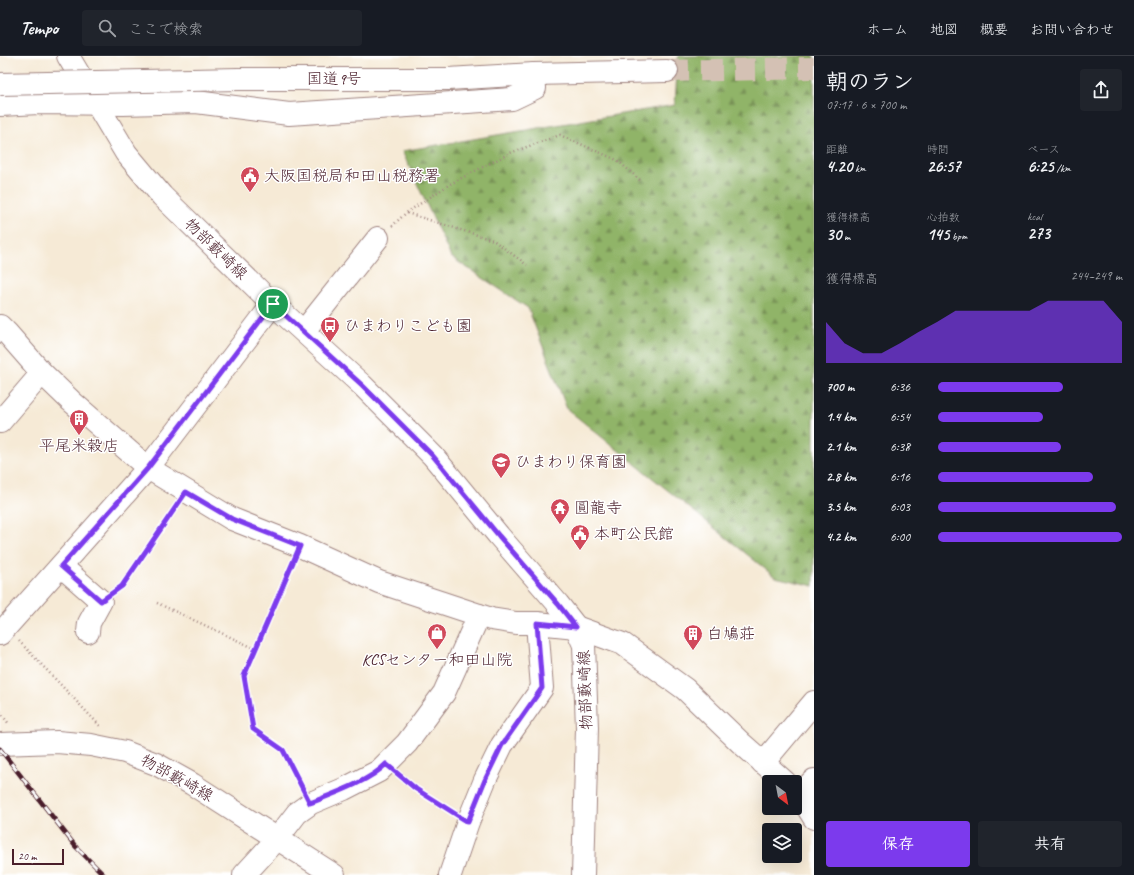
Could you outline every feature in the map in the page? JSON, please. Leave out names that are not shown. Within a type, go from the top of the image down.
[{"type":"main road","name":"物部藪崎線","points":[[68,56],[126,153],[162,196],[273,304],[362,385],[433,456],[576,627],[584,645],[587,728],[583,875]]},
{"type":"main road","name":"国道9号","points":[[0,84],[239,79],[448,79],[534,74],[667,71]]},
{"type":"main road","points":[[0,105],[39,103],[123,104],[196,102],[289,114],[512,99],[535,88],[534,74]]},
{"type":"main road","points":[[304,332],[378,238]]},
{"type":"main road","points":[[3,630],[148,468],[273,304]]},
{"type":"main road","points":[[0,326],[42,373],[148,468],[232,519],[300,546],[379,582],[491,619],[516,623],[537,623],[576,627],[623,644],[686,689],[763,763],[780,775]]},
{"type":"main road","points":[[0,422],[42,373]]},
{"type":"main road","points":[[61,566],[101,601],[89,623],[88,632]]},
{"type":"main road","points":[[244,875],[277,839],[297,813],[310,803],[344,789],[380,771],[407,743],[444,693],[479,615]]},
{"type":"main road","points":[[450,875],[468,822],[485,780],[502,745],[542,688],[537,623]]},
{"type":"main road","points":[[763,763],[814,702]]},
{"type":"main road","name":"物部藪崎線","points":[[0,744],[57,742],[91,745],[125,752],[156,764],[192,784],[334,875]]},
{"type":"main road","points":[[802,795],[814,818]]},
{"type":"path","points":[[378,238],[406,213],[450,184],[503,156],[560,135],[617,160],[641,181]]},
{"type":"path","points":[[406,213],[493,240],[527,265]]},
{"type":"path","points":[[101,601],[122,586],[186,492]]},
{"type":"path","points":[[300,546],[244,676],[253,729],[283,750],[310,803]]},
{"type":"path","points":[[157,603],[256,649]]},
{"type":"path","points":[[3,630],[103,729]]},
{"type":"path","points":[[386,764],[416,789],[468,822]]},
{"type":"green space","points":[[678,56],[814,56],[814,586],[775,577],[567,409],[528,308],[451,257],[402,151],[675,105]]},
{"type":"tunnel","points":[[667,71],[814,68]]},
{"type":"railway","points":[[0,749],[76,847],[104,875]]},
{"type":"place","name":"大阪国税局和田山税務署","points":[[250,193]]},
{"type":"place","name":"ひまわりこども園","points":[[330,343]]},
{"type":"place","name":"平尾米穀店","points":[[79,436]]},
{"type":"place","name":"ひまわり保育園","points":[[501,479]]},
{"type":"place","name":"圓龍寺","points":[[560,525]]},
{"type":"place","name":"本町公民館","points":[[580,551]]},
{"type":"place","name":"KCSセンター和田山院","points":[[437,650]]},
{"type":"place","name":"白鳩荘","points":[[693,651]]},
{"type":"route","points":[[273,304],[362,385],[433,456],[576,627],[537,623],[542,688],[502,745],[485,780],[468,822],[416,789],[386,764],[380,771],[344,789],[310,803],[283,750],[253,729],[244,676],[300,546],[232,519],[186,492],[122,586],[101,601],[61,566],[148,468],[273,304]]}]
